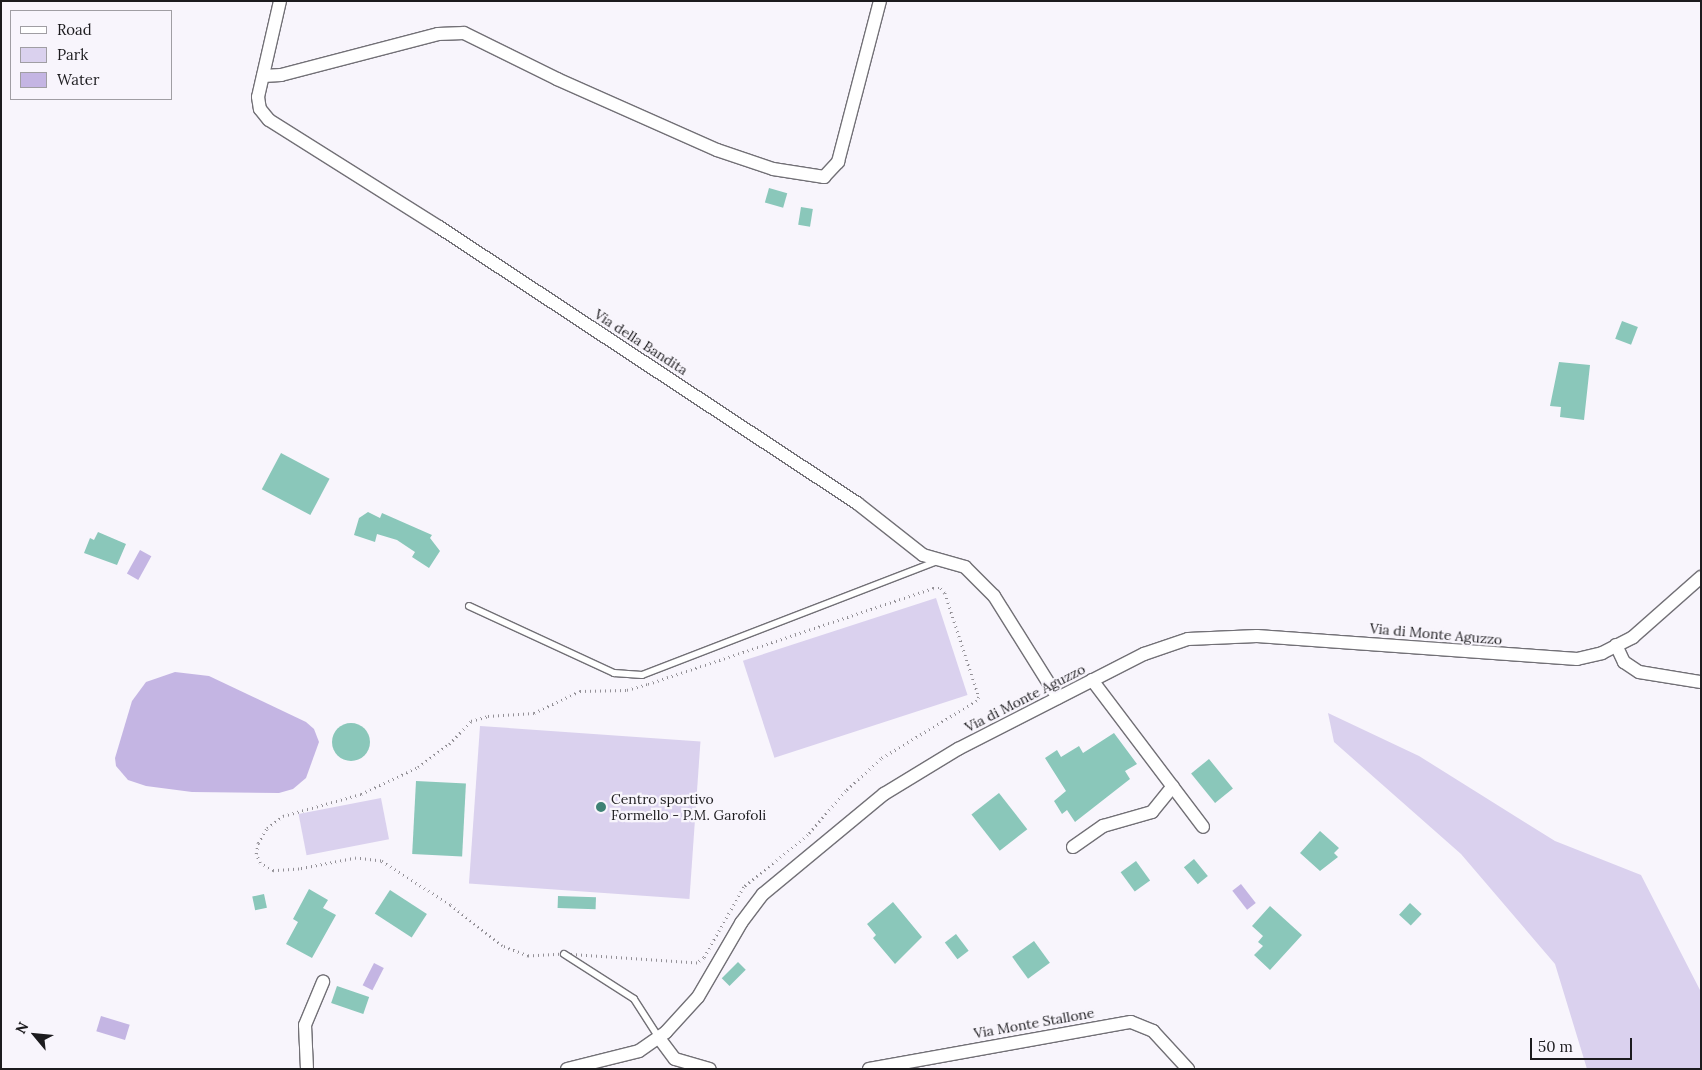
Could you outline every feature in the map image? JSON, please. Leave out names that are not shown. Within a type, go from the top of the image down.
[{"type":"street","name":"Via della Bandita","points":[[280,1],[258,104],[276,125],[447,232],[857,503],[923,555],[937,561],[960,564],[982,582],[1058,698]]},
{"type":"street","points":[[263,76],[281,75],[438,34],[464,33],[557,79],[717,150],[781,171],[824,177],[834,170],[839,157],[880,1]]},
{"type":"street","name":"Via di Monte Aguzzo","points":[[567,1069],[632,1053],[659,1038],[698,997],[750,910],[775,882],[905,780],[1092,680],[1153,650],[1204,638],[1257,636],[1558,660],[1585,657],[1616,645],[1644,629],[1701,577]]},
{"type":"street","points":[[1616,645],[1619,656],[1635,670],[1701,682]]},
{"type":"street","points":[[1092,680],[1203,827]]},
{"type":"street","points":[[1073,847],[1104,826],[1152,812],[1173,786]]},
{"type":"street","points":[[307,1069],[305,1025],[323,982]]},
{"type":"street","name":"Via Monte Stallone","points":[[869,1069],[1131,1022],[1153,1031],[1188,1069]]},
{"type":"street","points":[[659,1038],[674,1059],[710,1069]]},
{"type":"lane","points":[[470,606],[614,673],[642,675],[937,561]]},
{"type":"lane","points":[[564,954],[634,999],[659,1038]]},
{"type":"path","points":[[941,588],[946,593],[979,697],[977,701],[881,759],[846,791],[808,835],[744,887],[704,958],[697,963],[564,954],[528,956],[502,946],[418,883],[372,858],[273,871],[260,863],[256,854],[258,844],[267,828],[282,816],[361,794],[418,767],[449,744],[471,722],[497,715],[534,713],[580,691],[626,690],[941,588]]},
{"type":"green space","points":[[936,598],[968,695],[774,758],[743,661]]},
{"type":"green space","points":[[1328,713],[1419,756],[1555,841],[1641,875],[1701,992],[1701,1069],[1587,1069],[1555,964],[1461,854],[1334,742]]},
{"type":"green space","points":[[480,726],[700,741],[689,899],[469,884]]},
{"type":"green space","points":[[381,798],[389,839],[307,855],[299,814]]},
{"type":"water","points":[[140,550],[151,556],[138,580],[127,574]]},
{"type":"water","points":[[175,672],[209,676],[306,722],[314,729],[319,742],[306,778],[293,789],[279,793],[192,792],[146,786],[128,780],[116,766],[115,758],[132,701],[146,682]]},
{"type":"water","points":[[1241,884],[1256,903],[1247,910],[1232,891]]},
{"type":"water","points":[[374,963],[384,968],[372,990],[363,985]]},
{"type":"water","points":[[101,1016],[130,1025],[125,1040],[96,1031]]},
{"type":"building","points":[[769,188],[787,193],[783,208],[765,202]]},
{"type":"building","points":[[801,207],[813,209],[810,227],[798,225]]},
{"type":"building","points":[[1622,321],[1638,327],[1631,345],[1615,339]]},
{"type":"building","points":[[1559,362],[1590,365],[1584,420],[1560,417],[1561,407],[1550,406]]},
{"type":"building","points":[[281,453],[330,479],[310,515],[262,489]]},
{"type":"building","points":[[368,512],[380,518],[382,513],[432,535],[430,538],[440,551],[429,568],[412,557],[415,552],[397,540],[377,534],[375,542],[354,535],[359,518]]},
{"type":"building","points":[[98,532],[126,544],[117,565],[84,553],[90,538],[94,540]]},
{"type":"building","points":[[351,723],[364,729],[370,742],[364,755],[351,761],[338,755],[332,742],[338,729]]},
{"type":"building","points":[[1114,733],[1137,764],[1125,771],[1130,779],[1075,822],[1067,810],[1062,814],[1054,801],[1066,791],[1045,758],[1057,750],[1061,757],[1079,746],[1083,753]]},
{"type":"building","points":[[1209,759],[1233,789],[1215,803],[1191,773]]},
{"type":"building","points":[[416,781],[466,784],[462,857],[412,854]]},
{"type":"building","points":[[999,793],[1027,829],[1000,851],[971,815]]},
{"type":"building","points":[[1320,831],[1339,848],[1334,853],[1338,857],[1320,871],[1300,853]]},
{"type":"building","points":[[1194,859],[1208,876],[1198,884],[1184,867]]},
{"type":"building","points":[[1136,861],[1150,880],[1135,892],[1121,872]]},
{"type":"building","points":[[309,889],[328,900],[323,908],[336,915],[312,958],[286,944],[298,922],[293,919]]},
{"type":"building","points":[[390,890],[427,914],[412,937],[375,913]]},
{"type":"building","points":[[264,894],[267,908],[255,910],[252,896]]},
{"type":"building","points":[[558,896],[596,897],[596,909],[558,908]]},
{"type":"building","points":[[893,902],[922,937],[895,964],[873,938],[876,935],[867,924]]},
{"type":"building","points":[[1410,903],[1422,914],[1411,926],[1399,915]]},
{"type":"building","points":[[1270,906],[1302,935],[1270,970],[1254,955],[1263,946],[1258,942],[1263,936],[1252,926]]},
{"type":"building","points":[[956,934],[969,951],[957,959],[945,942]]},
{"type":"building","points":[[1034,941],[1050,963],[1028,979],[1012,957]]},
{"type":"building","points":[[738,962],[746,970],[730,986],[722,978]]},
{"type":"building","points":[[337,986],[369,997],[363,1014],[331,1003]]},
{"type":"place","name":"Centro sportivo Formello - P.M. Garofoli","points":[[601,807]]}]
